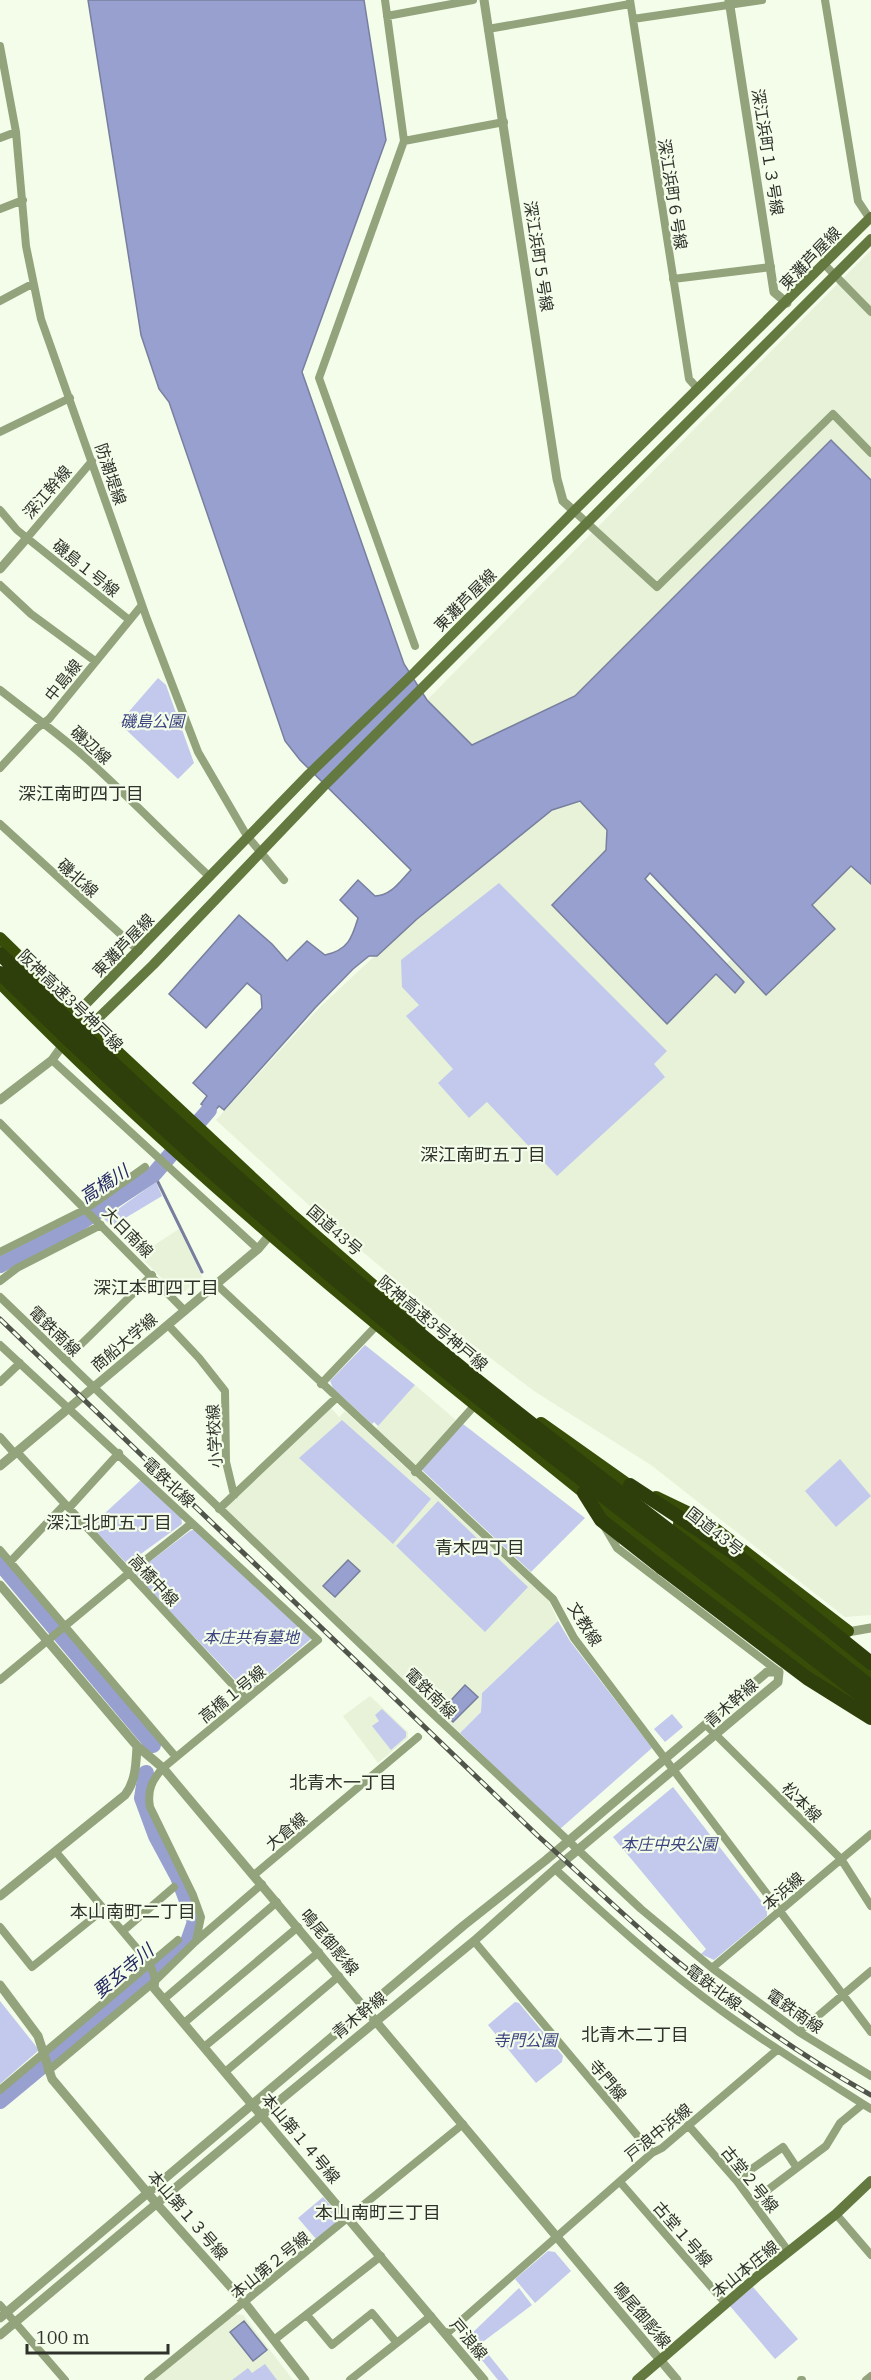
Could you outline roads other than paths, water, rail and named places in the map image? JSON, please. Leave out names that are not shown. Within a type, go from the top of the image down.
[{"type":"highway","name":"国道43号","points":[[0,938],[202,1132],[290,1213],[457,1359],[532,1417],[630,1485],[871,1674]]},
{"type":"highway","name":"阪神高速3号神戸線","points":[[0,954],[149,1098],[377,1299],[484,1386],[871,1687]]},
{"type":"highway","name":"阪神高速3号神戸線","points":[[0,973],[140,1108],[370,1308],[604,1497],[871,1703]]},
{"type":"highway","points":[[0,983],[62,1046],[183,1158],[377,1325],[584,1493],[796,1659],[871,1712]]},
{"type":"highway","points":[[630,1485],[738,1556],[871,1663]]},
{"type":"highway","points":[[630,1485],[704,1520],[848,1630]]},
{"type":"highway","points":[[584,1493],[601,1520],[662,1568],[807,1678],[871,1718]]},
{"type":"main road","name":"東灘芦屋線","points":[[62,1046],[77,1013],[247,837],[870,218]]},
{"type":"main road","name":"東灘芦屋線","points":[[62,1046],[91,1027],[323,787],[871,239]]},
{"type":"main road","name":"本山本庄線","points":[[637,2380],[836,2214],[871,2181]]},
{"type":"street","points":[[385,0],[404,141],[319,378],[415,645]]},
{"type":"street","points":[[387,16],[473,0]]},
{"type":"street","name":"深江浜町５号線","points":[[484,0],[557,480],[563,501],[574,511]]},
{"type":"street","points":[[633,19],[729,2],[762,0]]},
{"type":"street","points":[[825,0],[858,201],[870,218]]},
{"type":"street","points":[[488,29],[630,2]]},
{"type":"street","name":"深江浜町６号線","points":[[630,2],[688,379],[698,389]]},
{"type":"street","name":"深江浜町１３号線","points":[[729,2],[774,292],[787,303]]},
{"type":"street","name":"防潮堤線","points":[[0,46],[16,132],[26,246],[41,319],[142,605],[198,752],[247,837],[284,880]]},
{"type":"street","points":[[404,141],[504,123]]},
{"type":"street","points":[[0,138],[16,132]]},
{"type":"street","points":[[0,209],[23,200]]},
{"type":"street","points":[[823,263],[871,312]]},
{"type":"street","points":[[673,279],[771,267]]},
{"type":"street","points":[[0,301],[32,284]]},
{"type":"street","points":[[0,432],[70,398]]},
{"type":"street","points":[[574,511],[657,587],[833,414],[871,453]]},
{"type":"street","name":"深江幹線","points":[[0,569],[92,462]]},
{"type":"street","name":"磯島１号線","points":[[0,510],[17,531],[128,620]]},
{"type":"street","points":[[0,585],[31,615],[95,662]]},
{"type":"street","name":"中島線","points":[[0,768],[49,718],[142,605]]},
{"type":"street","name":"磯辺線","points":[[0,690],[88,760],[210,877]]},
{"type":"street","name":"磯北線","points":[[0,824],[139,951]]},
{"type":"street","points":[[0,1100],[52,1060],[62,1046]]},
{"type":"street","points":[[52,1060],[258,1248]]},
{"type":"street","name":"大日南線","points":[[0,1123],[153,1275],[185,1311]]},
{"type":"street","points":[[155,1156],[168,1144]]},
{"type":"street","points":[[1,1250],[87,1209],[145,1167]]},
{"type":"street","name":"商船大学線","points":[[0,1466],[258,1248],[290,1213]]},
{"type":"street","points":[[0,1281],[17,1269],[101,1224]]},
{"type":"street","points":[[65,1360],[153,1275]]},
{"type":"street","name":"文教線","points":[[216,1284],[553,1599],[574,1638],[871,2032]]},
{"type":"street","name":"電鉄南線","points":[[0,1297],[219,1509],[640,1909],[712,1968],[799,2032],[871,2076]]},
{"type":"street","name":"小学校線","points":[[168,1325],[199,1358],[225,1391],[226,1462],[234,1495]]},
{"type":"street","points":[[321,1384],[377,1325]]},
{"type":"street","name":"電鉄北線","points":[[0,1345],[70,1407],[318,1640]]},
{"type":"street","points":[[0,1382],[21,1363]]},
{"type":"street","points":[[219,1509],[336,1398]]},
{"type":"street","points":[[415,1472],[475,1405]]},
{"type":"street","name":"高橋中線","points":[[0,1437],[246,1700]]},
{"type":"street","points":[[10,1562],[119,1453]]},
{"type":"street","points":[[601,1520],[617,1548],[779,1672],[826,1639],[848,1630],[871,1628]]},
{"type":"street","points":[[0,1680],[192,1523]]},
{"type":"street","points":[[0,1550],[63,1627],[176,1757]]},
{"type":"street","name":"鳴尾御影線","points":[[0,1585],[51,1637],[137,1746],[163,1768],[262,1884],[677,2380]]},
{"type":"street","name":"高橋１号線","points":[[163,1768],[318,1640]]},
{"type":"street","name":"青木幹線","points":[[0,2335],[376,2020],[474,1941],[555,1869],[716,1736],[778,1682],[779,1672],[767,1672],[148,2193],[2,2312]]},
{"type":"street","name":"松本線","points":[[706,1725],[841,1859],[871,1906]]},
{"type":"street","name":"大倉線","points":[[254,1875],[418,1737]]},
{"type":"street","points":[[0,1896],[126,1795],[135,1773],[137,1746]]},
{"type":"street","points":[[163,1768],[151,1785],[148,1796],[150,1807],[193,1895],[201,1917],[196,1941]]},
{"type":"street","name":"本浜線","points":[[712,1968],[871,1833]]},
{"type":"street","points":[[56,1852],[151,1965],[154,1980]]},
{"type":"street","name":"電鉄北線","points":[[555,1869],[671,1972],[777,2050],[871,2109]]},
{"type":"street","points":[[48,2071],[262,1884]]},
{"type":"street","points":[[123,1931],[174,1887]]},
{"type":"street","points":[[164,1999],[277,1902]]},
{"type":"street","points":[[0,1927],[32,1967],[104,1909]]},
{"type":"street","points":[[184,2023],[298,1927]]},
{"type":"street","points":[[0,2090],[178,1940]]},
{"type":"street","name":"寺門線","points":[[474,1941],[652,2153]]},
{"type":"street","points":[[204,2047],[319,1952]]},
{"type":"street","points":[[799,2032],[871,1971]]},
{"type":"street","points":[[225,2072],[339,1976]]},
{"type":"street","name":"本山第１４号線","points":[[154,1980],[154,1988],[431,2316]]},
{"type":"street","name":"本山第１３号線","points":[[0,1985],[33,2027],[52,2079],[156,2203],[245,2303],[305,2380]]},
{"type":"street","name":"戸浪中浜線","points":[[446,2334],[652,2153],[662,2148],[777,2050]]},
{"type":"street","points":[[753,2201],[826,2146],[840,2123],[863,2104]]},
{"type":"street","name":"本山第２号線","points":[[148,2380],[463,2124]]},
{"type":"street","name":"古堂２号線","points":[[688,2125],[753,2201],[789,2252]]},
{"type":"street","points":[[736,2180],[783,2147],[797,2168]]},
{"type":"street","name":"古堂１号線","points":[[620,2182],[726,2304]]},
{"type":"street","points":[[836,2214],[871,2255]]},
{"type":"street","points":[[274,2340],[381,2256]]},
{"type":"street","points":[[2,2312],[15,2322],[66,2380]]},
{"type":"street","points":[[307,2314],[332,2345],[372,2313],[397,2343]]},
{"type":"street","points":[[350,2380],[431,2316]]},
{"type":"street","name":"戸浪線","points":[[431,2316],[484,2380]]},
{"type":"street","points":[[866,2380],[871,2376]]},
{"type":"waterway","name":"高橋川","points":[[0,1265],[69,1230],[154,1174],[209,1110]]},
{"type":"waterway","points":[[154,1174],[202,1272]]},
{"type":"waterway","name":"要玄寺川","points":[[0,1563],[153,1745]]},
{"type":"waterway","name":"要玄寺川","points":[[0,2101],[145,1981],[188,1942],[195,1922],[178,1877],[156,1836],[142,1798],[146,1773]]},
{"type":"railway","points":[[0,1319],[538,1836],[642,1930],[677,1961],[747,2015],[820,2065],[871,2095]]},
{"type":"district","name":"深江南町四丁目","points":[[81,793]]},
{"type":"district","name":"深江南町五丁目","points":[[483,1154]]},
{"type":"district","name":"深江本町四丁目","points":[[156,1287]]},
{"type":"district","name":"深江北町五丁目","points":[[109,1522]]},
{"type":"district","name":"青木四丁目","points":[[480,1547]]},
{"type":"district","name":"北青木一丁目","points":[[343,1782]]},
{"type":"district","name":"本山南町二丁目","points":[[133,1911]]},
{"type":"district","name":"北青木二丁目","points":[[635,2034]]},
{"type":"district","name":"本山南町三丁目","points":[[378,2212]]},
{"type":"park label","name":"磯島公園","points":[[152,721]]},
{"type":"park label","name":"本庄共有墓地","points":[[251,1637]]},
{"type":"park label","name":"本庄中央公園","points":[[669,1844]]},
{"type":"park label","name":"寺門公園","points":[[525,2040]]}]
